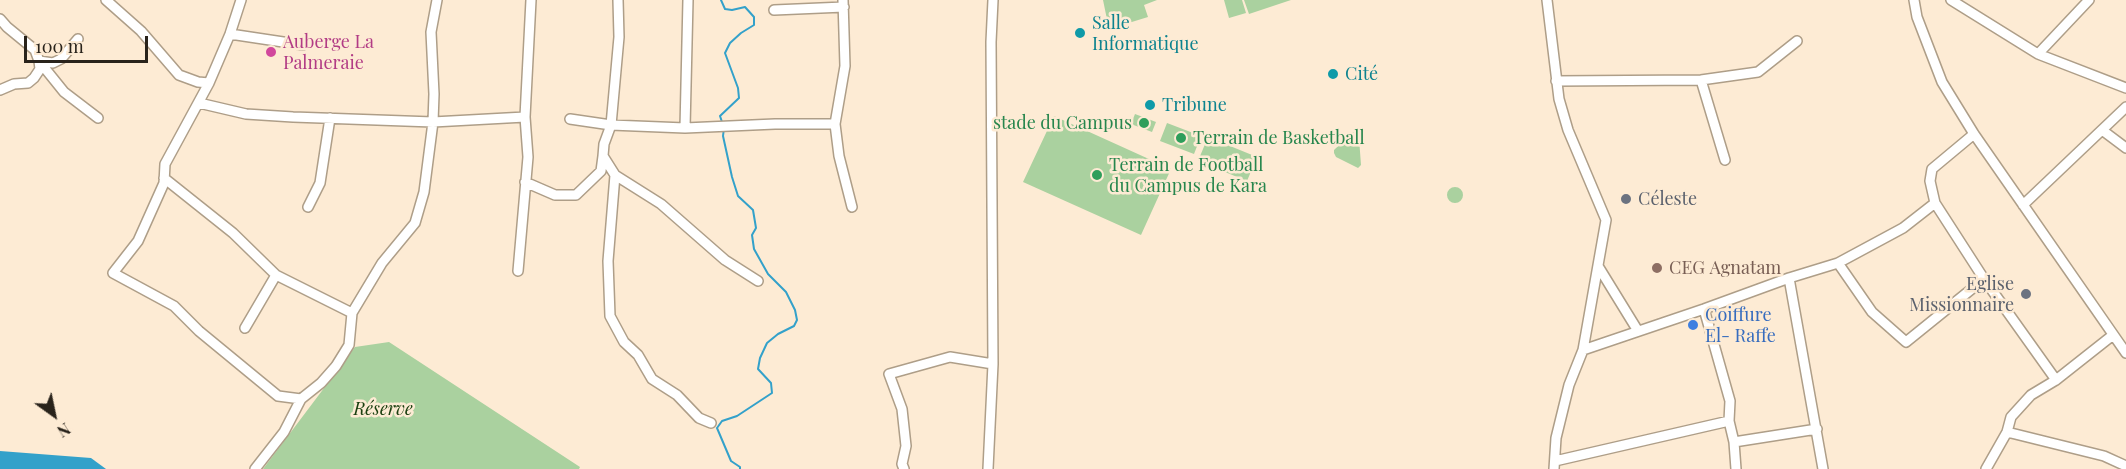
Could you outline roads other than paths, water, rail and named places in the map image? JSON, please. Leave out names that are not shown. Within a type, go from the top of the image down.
[{"type":"street","points":[[106,0],[141,31],[179,75],[198,82],[209,83]]},
{"type":"street","points":[[241,0],[230,34],[209,83],[165,164],[164,183],[138,241],[114,273],[174,306],[199,331],[278,396],[301,399]]},
{"type":"street","points":[[255,469],[284,432],[301,399],[321,383],[336,366],[348,345],[352,313],[382,264],[415,223],[424,192],[433,122],[431,32],[437,0]]},
{"type":"street","points":[[518,271],[528,157],[525,117],[531,0]]},
{"type":"street","points":[[525,182],[555,195],[576,195],[601,171],[604,144],[611,125],[619,37],[618,0]]},
{"type":"street","points":[[685,128],[688,0]]},
{"type":"street","points":[[988,469],[993,364],[993,0]]},
{"type":"street","points":[[1547,0],[1556,81],[1568,130],[1606,220],[1583,350],[1569,385],[1556,438],[1555,465],[1684,430],[1729,421]]},
{"type":"street","points":[[1914,0],[1917,17],[1942,82],[1974,134],[2126,353]]},
{"type":"street","points":[[1951,0],[2038,54],[2126,88]]},
{"type":"street","points":[[2038,54],[2089,0]]},
{"type":"street","points":[[774,10],[843,3],[844,66],[835,124],[839,156],[852,207]]},
{"type":"street","points":[[0,19],[35,50],[40,69],[28,83],[14,84],[0,90]]},
{"type":"street","points":[[230,34],[303,45]]},
{"type":"street","points":[[39,61],[53,63],[61,59],[78,39]]},
{"type":"street","points":[[1556,81],[1701,80],[1758,72],[1797,41]]},
{"type":"street","points":[[39,61],[64,92],[98,118]]},
{"type":"street","points":[[1701,80],[1725,160]]},
{"type":"street","points":[[199,103],[246,114],[330,118],[433,122],[525,117]]},
{"type":"street","points":[[2023,205],[2126,107]]},
{"type":"street","points":[[308,207],[320,183],[330,118]]},
{"type":"street","points":[[570,119],[611,125],[685,128],[835,124]]},
{"type":"street","points":[[2102,130],[2126,148]]},
{"type":"street","points":[[1974,134],[1932,169],[1930,181],[1935,203],[1984,279],[2056,380]]},
{"type":"street","points":[[603,156],[615,175],[661,204],[725,260],[758,281]]},
{"type":"street","points":[[615,175],[608,261],[610,316],[624,342],[638,355],[652,379],[683,400],[699,418],[711,423]]},
{"type":"street","points":[[164,178],[233,233],[276,275],[352,313]]},
{"type":"street","points":[[1583,350],[1831,265],[1903,228],[1935,203]]},
{"type":"street","points":[[1831,265],[1872,312],[1906,342],[1984,279]]},
{"type":"street","points":[[1598,266],[1638,331]]},
{"type":"street","points":[[245,328],[276,275]]},
{"type":"street","points":[[1789,278],[1823,469]]},
{"type":"street","points":[[1704,309],[1730,401],[1729,421],[1734,442],[1736,469]]},
{"type":"street","points":[[1986,469],[2007,432],[2011,417],[2031,395],[2056,380],[2113,335]]},
{"type":"street","points":[[904,469],[902,464],[906,446],[902,409],[889,374],[950,357],[993,364]]},
{"type":"street","points":[[1734,442],[1817,429]]},
{"type":"street","points":[[2007,432],[2104,456],[2126,466]]},
{"type":"water","points":[[0,451],[91,458],[106,469],[0,469]]},
{"type":"waterway","points":[[721,0],[725,9],[745,7],[754,17],[754,25],[730,43],[725,53],[738,88],[739,98],[720,116],[722,122]]},
{"type":"waterway","points":[[724,128],[723,136],[738,196],[753,210],[756,228],[752,235],[754,249],[768,274],[786,292],[797,320],[794,326],[767,343],[760,358],[758,369],[771,383],[772,393],[737,416],[722,421],[717,428],[731,461],[740,469]]},
{"type":"place","name":"Salle Informatique","points":[[1080,33]]},
{"type":"place","name":"Auberge La Palmeraie","points":[[271,52]]},
{"type":"place","name":"Cité","points":[[1333,74]]},
{"type":"place","name":"Tribune","points":[[1150,105]]},
{"type":"place","name":"stade du Campus","points":[[1144,123]]},
{"type":"place","name":"Terrain de Basketball","points":[[1181,138]]},
{"type":"place","name":"Terrain de Football du Campus de Kara","points":[[1097,175]]},
{"type":"place","name":"Céleste","points":[[1626,199]]},
{"type":"place","name":"CEG Agnatam","points":[[1657,268]]},
{"type":"place","name":"Eglise Missionnaire","points":[[2026,294]]},
{"type":"place","name":"Coiffure El- Raffe","points":[[1693,325]]},
{"type":"park label","name":"Réserve","points":[[383,409]]}]
